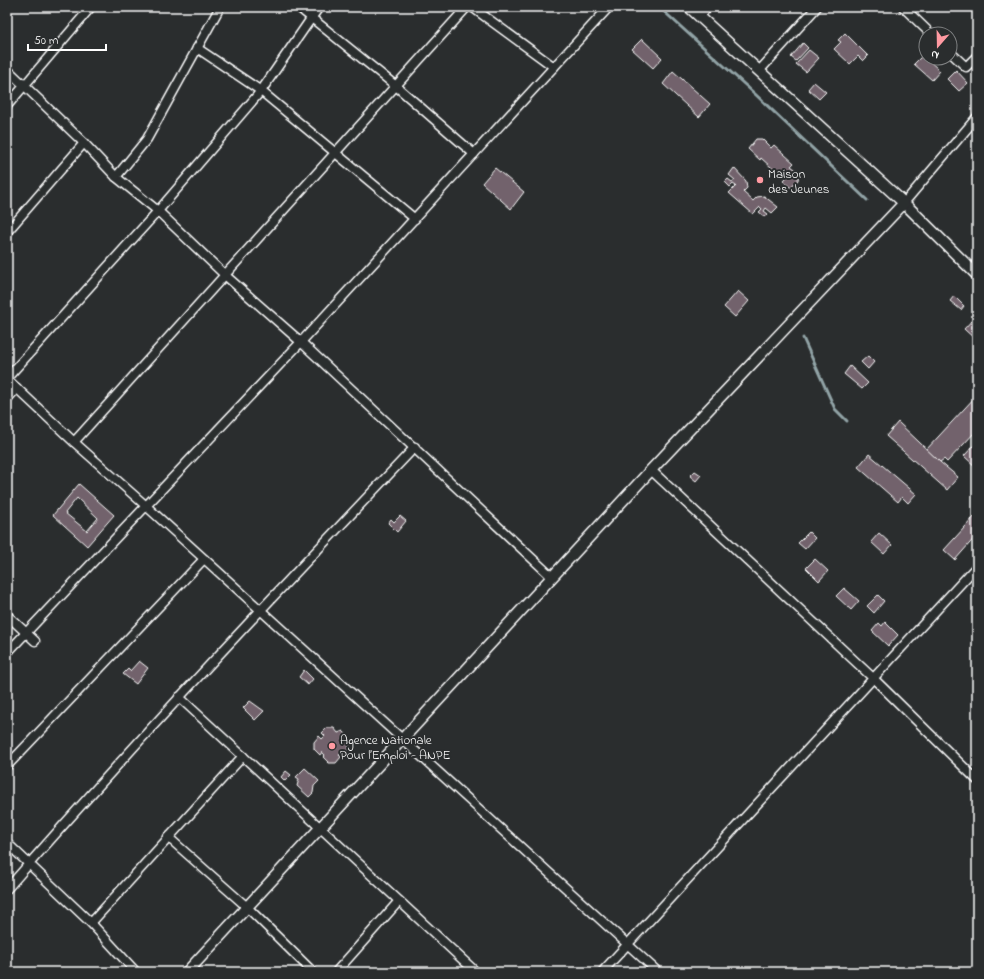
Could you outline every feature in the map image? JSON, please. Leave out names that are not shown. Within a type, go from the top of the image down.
[{"type":"street","points":[[116,177],[147,139],[220,7]]},
{"type":"street","points":[[298,7],[396,86],[474,154]]},
{"type":"street","points":[[319,7],[261,91],[158,212],[7,378],[74,442],[658,972]]},
{"type":"street","points":[[74,442],[226,276],[467,7]]},
{"type":"street","points":[[472,7],[554,67]]},
{"type":"street","points":[[7,653],[145,505],[301,342],[610,7]]},
{"type":"street","points":[[689,7],[760,70],[904,203],[977,275]]},
{"type":"street","points":[[700,16],[707,7]]},
{"type":"street","points":[[760,70],[817,7]]},
{"type":"street","points":[[903,7],[923,26]]},
{"type":"street","points":[[7,106],[87,9]]},
{"type":"street","points":[[197,48],[261,91],[415,219]]},
{"type":"street","points":[[958,60],[966,67],[977,56]]},
{"type":"street","points":[[7,69],[84,143],[116,177],[158,212],[226,276],[301,342],[552,577]]},
{"type":"street","points":[[187,972],[650,470],[904,203],[977,117]]},
{"type":"street","points":[[7,232],[84,143]]},
{"type":"street","points":[[7,398],[17,388]]},
{"type":"street","points":[[7,889],[100,783],[179,697],[415,448]]},
{"type":"street","points":[[650,470],[873,678],[977,780]]},
{"type":"street","points":[[7,766],[204,559]]},
{"type":"street","points":[[602,972],[977,566]]},
{"type":"street","points":[[7,615],[35,641]]},
{"type":"street","points":[[179,697],[476,972]]},
{"type":"street","points":[[91,923],[243,756]]},
{"type":"street","points":[[169,837],[247,907],[313,972]]},
{"type":"street","points":[[7,843],[91,923],[136,972]]},
{"type":"street","points":[[336,972],[399,901]]},
{"type":"building","points":[[845,33],[868,56],[863,61],[858,56],[850,64],[834,49],[841,42],[838,40]]},
{"type":"building","points":[[642,39],[662,58],[653,68],[632,49]]},
{"type":"building","points":[[803,43],[808,48],[796,61],[791,57]]},
{"type":"building","points":[[809,50],[819,58],[806,72],[796,64]]},
{"type":"building","points":[[918,60],[918,66],[935,66],[940,71],[932,80],[914,64]]},
{"type":"building","points":[[956,70],[968,83],[959,91],[947,79]]},
{"type":"building","points":[[673,71],[710,104],[699,117],[663,84]]},
{"type":"building","points":[[814,82],[826,92],[819,99],[808,89]]},
{"type":"building","points":[[756,139],[762,139],[771,148],[774,145],[794,163],[791,166],[799,172],[798,180],[791,188],[783,181],[788,176],[785,173],[782,177],[761,158],[760,160],[748,149]]},
{"type":"building","points":[[495,168],[524,192],[511,209],[482,183]]},
{"type":"building","points":[[734,168],[746,181],[747,188],[743,192],[753,201],[757,197],[764,196],[778,207],[772,213],[766,208],[764,211],[768,214],[765,217],[759,212],[762,209],[760,207],[753,214],[729,193],[736,186],[733,184],[730,187],[725,182],[728,179],[732,182],[735,180],[729,175]]},
{"type":"building","points":[[738,291],[749,301],[735,317],[724,307]]},
{"type":"building","points":[[954,296],[964,306],[961,310],[950,301]]},
{"type":"building","points":[[975,317],[977,319],[976,340],[964,329]]},
{"type":"building","points":[[868,356],[874,362],[868,369],[861,362]]},
{"type":"building","points":[[850,366],[868,383],[862,389],[844,374]]},
{"type":"building","points":[[977,395],[977,430],[947,462],[944,459],[940,462],[926,450]]},
{"type":"building","points":[[898,422],[958,477],[947,490],[886,436]]},
{"type":"building","points":[[977,442],[977,468],[964,456]]},
{"type":"building","points":[[869,454],[916,494],[908,503],[902,497],[898,502],[858,467]]},
{"type":"building","points":[[695,471],[701,475],[696,481],[690,476]]},
{"type":"building","points":[[79,484],[114,515],[87,546],[53,515]],"holes":[[[77,498],[98,518],[87,531],[65,513]]]},
{"type":"building","points":[[400,516],[406,521],[397,532],[388,523],[391,519],[394,522]]},
{"type":"building","points":[[975,516],[977,518],[977,535],[955,560],[944,550]]},
{"type":"building","points":[[809,532],[815,538],[805,549],[798,543]]},
{"type":"building","points":[[879,533],[892,545],[884,554],[871,542]]},
{"type":"building","points":[[815,559],[828,571],[819,581],[806,568]]},
{"type":"building","points":[[844,588],[859,601],[851,610],[836,596]]},
{"type":"building","points":[[878,595],[884,601],[874,613],[867,606]]},
{"type":"building","points":[[885,622],[898,635],[888,646],[872,631],[879,623],[882,626]]},
{"type":"building","points":[[139,661],[148,668],[136,684],[123,674],[128,669],[130,671]]},
{"type":"building","points":[[304,670],[313,679],[308,685],[299,677]]},
{"type":"building","points":[[250,701],[264,711],[255,720],[243,708]]},
{"type":"building","name":"Agence Nationale Pour l’Emploi - ANPE","points":[[327,728],[334,728],[338,733],[343,731],[346,734],[345,739],[349,743],[349,749],[344,754],[342,752],[339,755],[341,757],[336,763],[329,763],[323,757],[325,755],[322,752],[320,755],[314,749],[314,742],[319,736],[322,739],[325,736],[322,733]]},
{"type":"building","points":[[305,768],[319,781],[314,786],[313,793],[309,797],[297,786],[299,779],[296,777]]},
{"type":"building","points":[[286,771],[291,775],[285,781],[281,777]]},
{"type":"waterway","points":[[659,7],[755,94],[867,200]]},
{"type":"waterway","points":[[803,338],[835,409],[847,421]]},
{"type":"place","name":"Maison des Jeunes","points":[[760,180]]},
{"type":"place","name":"Agence Nationale Pour l’Emploi - ANPE","points":[[332,746]]}]
